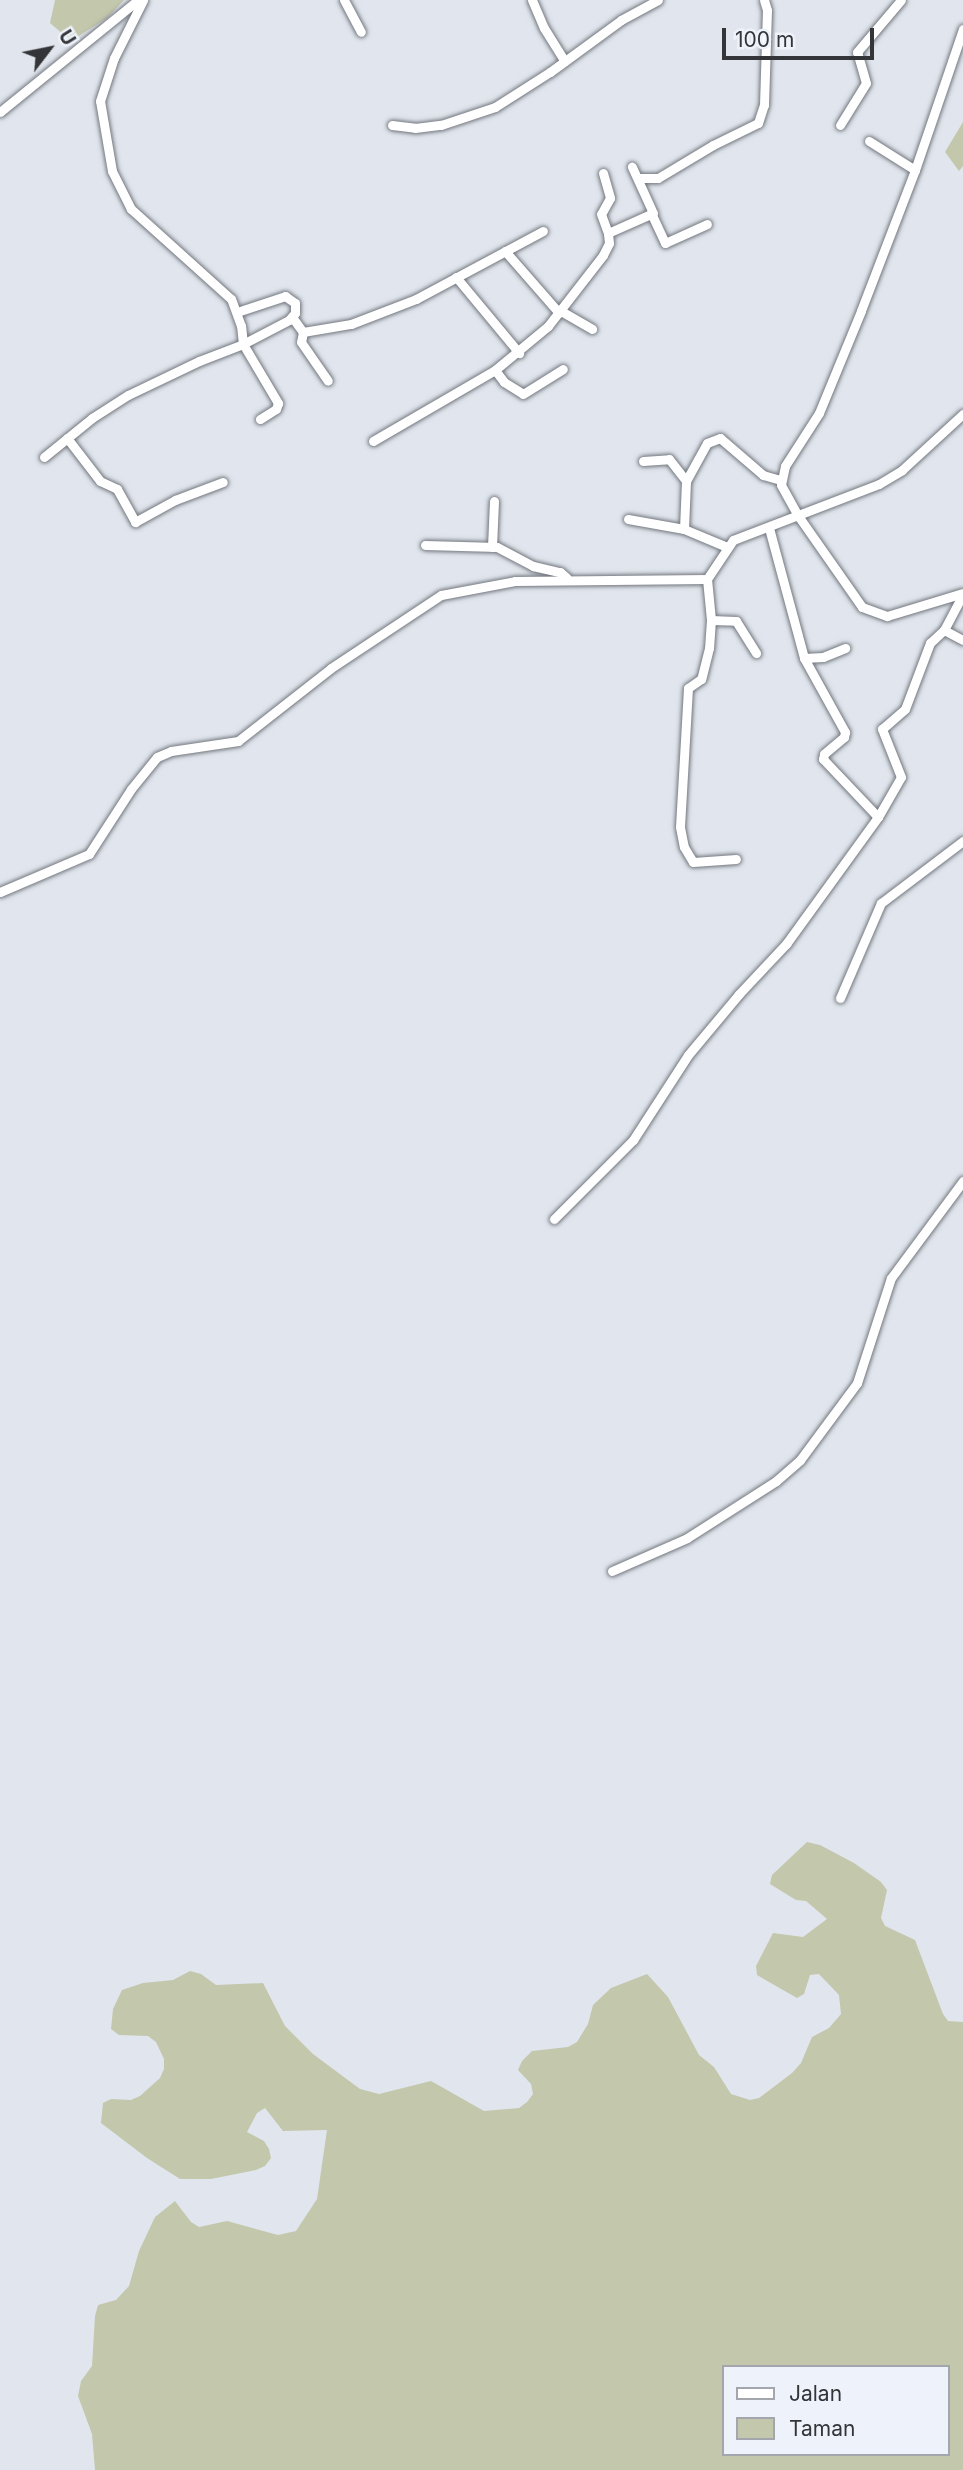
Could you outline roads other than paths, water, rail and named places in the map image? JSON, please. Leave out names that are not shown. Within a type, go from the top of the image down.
[{"type":"street","points":[[0,112],[140,0]]},
{"type":"street","points":[[140,0],[114,58],[100,101],[112,171],[131,209],[227,295],[237,312],[243,344],[278,404],[276,410],[260,419]]},
{"type":"street","points":[[532,0],[544,28],[565,61]]},
{"type":"street","points":[[392,125],[415,128],[457,122],[507,100],[621,20],[658,0]]},
{"type":"street","points":[[638,178],[657,179],[713,145],[758,123],[764,105],[764,0]]},
{"type":"street","points":[[840,125],[866,83],[857,52],[901,0]]},
{"type":"street","points":[[345,1],[361,32]]},
{"type":"street","points":[[963,29],[915,170],[819,413],[785,466],[781,480],[783,490],[799,517],[813,534],[856,602],[872,613],[887,616],[963,594]]},
{"type":"street","points":[[869,141],[915,170]]},
{"type":"street","points":[[632,167],[665,243],[708,225]]},
{"type":"street","points":[[373,441],[495,370],[519,353],[560,312],[608,247],[608,233],[601,214],[610,202],[603,173]]},
{"type":"street","points":[[608,233],[652,215]]},
{"type":"street","points":[[303,332],[351,324],[416,299],[543,231]]},
{"type":"street","points":[[505,251],[560,312],[592,329]]},
{"type":"street","points":[[456,277],[519,353]]},
{"type":"street","points":[[237,312],[285,296],[295,303],[292,317],[303,332],[301,342],[328,382]]},
{"type":"street","points":[[44,457],[109,405],[140,388],[243,344],[292,317]]},
{"type":"street","points":[[495,370],[504,382],[523,394],[563,369]]},
{"type":"street","points":[[736,859],[695,864],[684,847],[680,827],[688,688],[701,679],[712,620],[708,579],[733,540],[799,517],[879,484],[902,470],[963,414]]},
{"type":"street","points":[[67,438],[100,481],[117,489],[135,522],[175,500],[223,482]]},
{"type":"street","points":[[684,530],[686,481],[706,443],[717,438],[763,475],[781,480]]},
{"type":"street","points":[[643,461],[669,459],[686,481]]},
{"type":"street","points":[[492,547],[494,501]]},
{"type":"street","points":[[628,519],[684,530],[727,547]]},
{"type":"street","points":[[768,528],[793,608],[804,658],[845,732],[844,737],[824,754],[823,759],[878,817]]},
{"type":"street","points":[[425,545],[492,547],[533,566],[561,572],[567,578]]},
{"type":"street","points":[[0,892],[89,853],[157,757],[171,751],[238,741],[331,668],[428,601],[441,595],[515,581],[567,578],[708,579]]},
{"type":"street","points":[[554,1219],[633,1140],[688,1055],[739,994],[786,944],[878,817],[901,777],[882,729],[905,709],[930,643],[944,630],[963,594]]},
{"type":"street","points":[[712,620],[736,621],[756,653]]},
{"type":"street","points":[[944,630],[963,640]]},
{"type":"street","points":[[804,658],[823,657],[845,648]]},
{"type":"street","points":[[840,998],[881,903],[963,841]]},
{"type":"street","points":[[612,1571],[687,1538],[776,1481],[800,1460],[857,1383],[891,1278],[963,1181]]}]
